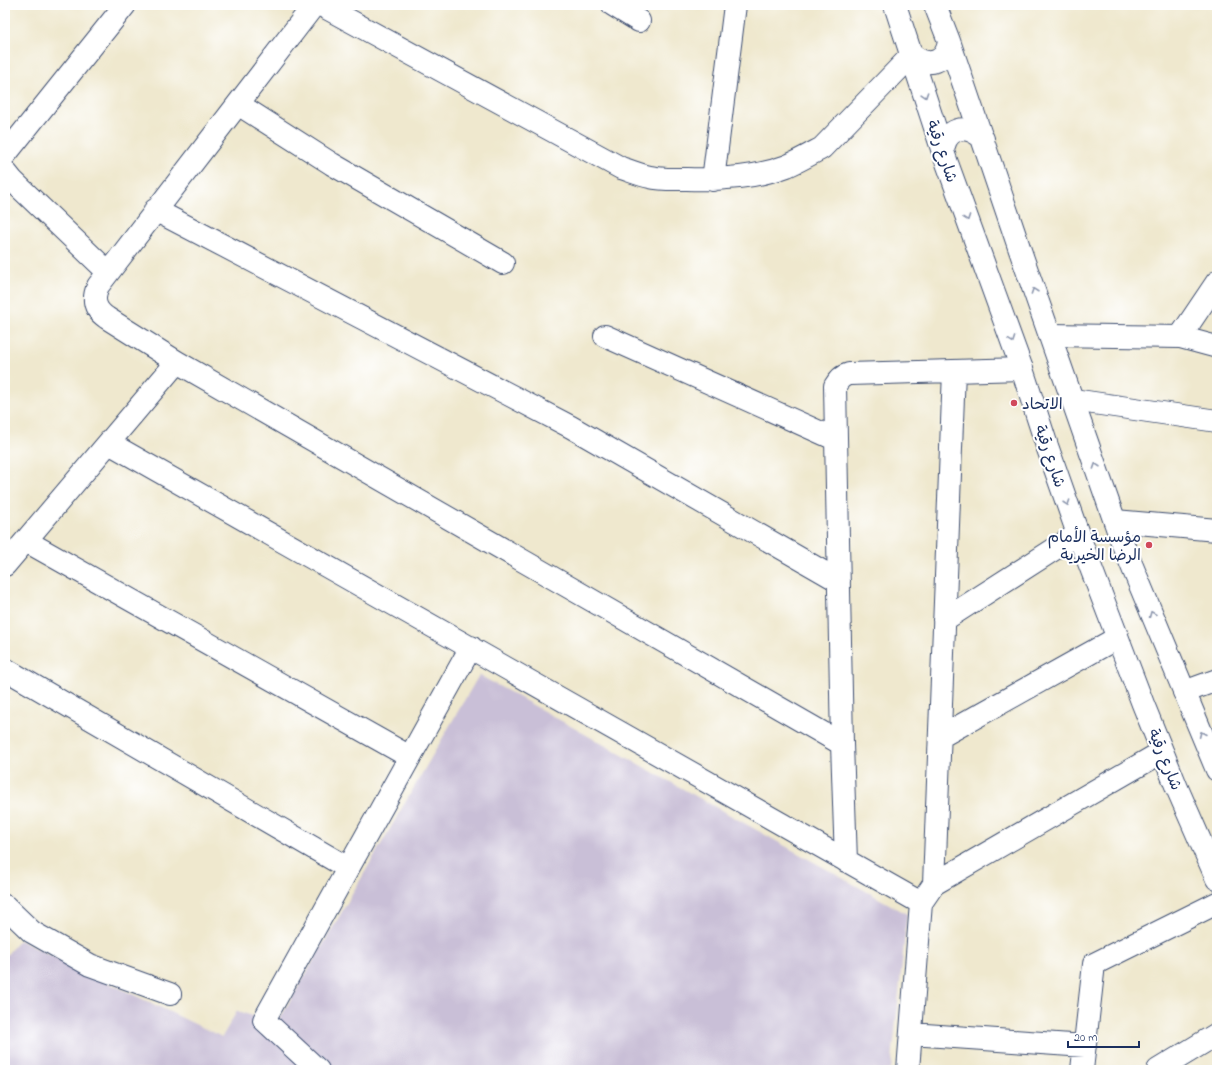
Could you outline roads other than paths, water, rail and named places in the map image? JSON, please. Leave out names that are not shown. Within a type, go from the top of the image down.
[{"type":"street","points":[[5,155],[124,5]]},
{"type":"street","points":[[314,5],[98,286],[94,294],[94,303],[97,309],[107,318],[177,362],[842,744]]},
{"type":"street","points":[[321,5],[621,168],[657,178],[713,180],[747,176],[786,166],[822,148],[912,55],[923,62],[936,61],[942,58],[946,53],[950,41]]},
{"type":"street","points":[[613,5],[639,21]]},
{"type":"street","points":[[713,180],[735,5]]},
{"type":"street","name":"شارع رقية","points":[[895,5],[943,152],[1022,369],[1078,534],[1162,752],[1217,878]]},
{"type":"street","points":[[935,5],[950,41],[1122,542],[1217,770]]},
{"type":"street","points":[[238,104],[332,164],[503,264]]},
{"type":"street","points":[[943,152],[946,138],[958,130],[972,130],[983,139]]},
{"type":"street","points":[[5,171],[13,181],[108,272]]},
{"type":"street","points":[[155,210],[571,427],[839,581]]},
{"type":"street","points":[[1180,337],[1217,282]]},
{"type":"street","points":[[1050,335],[1180,337],[1217,346]]},
{"type":"street","points":[[605,336],[835,439]]},
{"type":"street","points":[[177,362],[109,443],[12,552],[410,757]]},
{"type":"street","points":[[846,860],[842,744],[835,386],[838,380],[849,374],[1022,369]]},
{"type":"street","points":[[934,884],[954,371]]},
{"type":"street","points":[[1073,400],[1217,421]]},
{"type":"street","points":[[109,443],[921,903]]},
{"type":"street","points":[[1115,521],[1217,530]]},
{"type":"street","points":[[944,620],[1078,534]]},
{"type":"street","points":[[940,737],[1117,638]]},
{"type":"street","points":[[318,1070],[264,1020],[471,647]]},
{"type":"street","points":[[5,669],[348,868]]},
{"type":"street","points":[[1184,692],[1217,680]]},
{"type":"street","points":[[908,1070],[921,903],[934,884],[1162,752]]},
{"type":"street","points":[[1082,1070],[1094,964],[1217,903]]},
{"type":"street","points":[[5,906],[32,932],[90,965],[170,994]]},
{"type":"street","points":[[911,1034],[1085,1046]]},
{"type":"street","points":[[1158,1070],[1217,1034]]},
{"type":"place","name":"الاتحاد","points":[[1014,403]]},
{"type":"place","name":"مؤسسة الأمام الرضا الخيرية","points":[[1149,545]]}]
